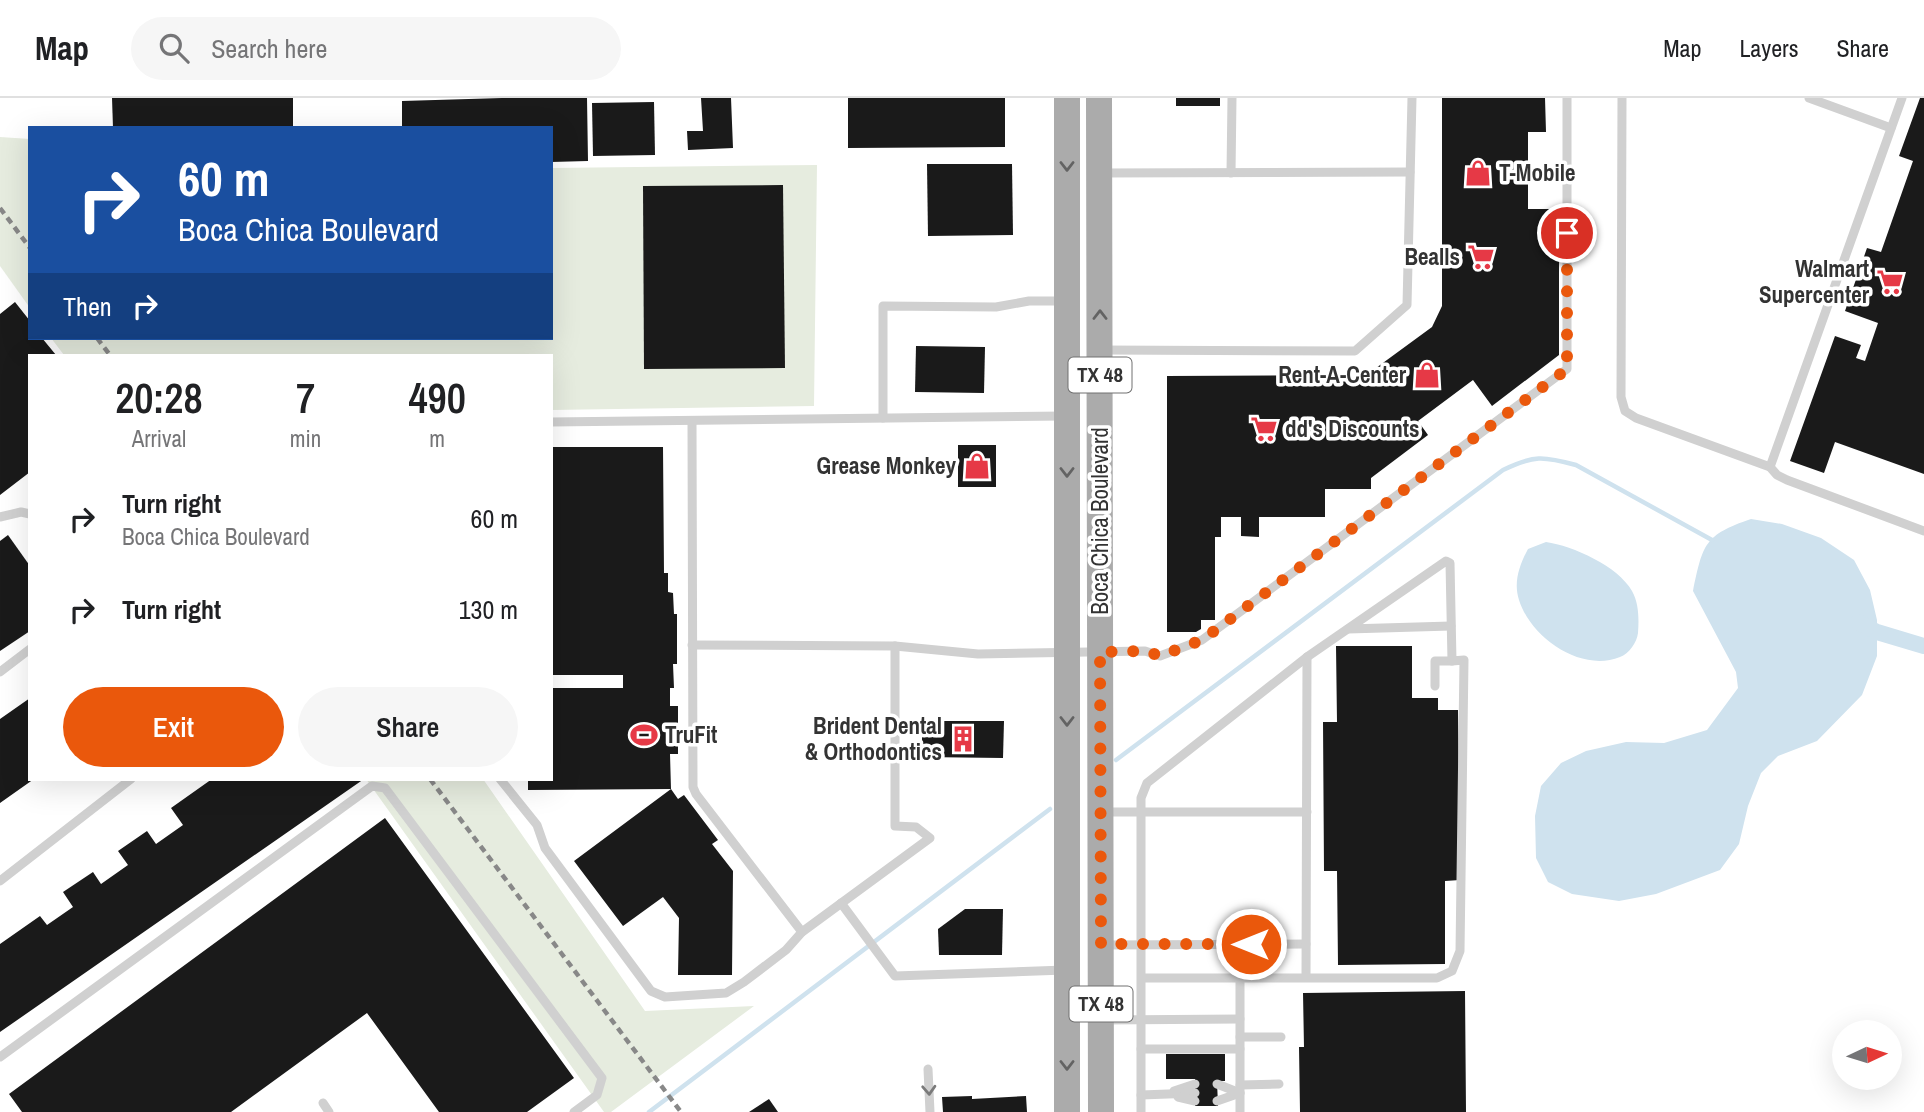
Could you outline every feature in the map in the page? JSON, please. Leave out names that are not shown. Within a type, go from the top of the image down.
[{"type":"main road","name":"Boca Chica Boulevard","points":[[1066,98],[1067,1112]]},
{"type":"main road","name":"Boca Chica Boulevard","points":[[1099,98],[1101,1112]]},
{"type":"lane","points":[[1231,173],[1232,98]]},
{"type":"lane","points":[[1100,349],[1355,351],[1407,305],[1412,98]]},
{"type":"lane","points":[[692,645],[895,646],[978,654],[1145,651],[1160,656],[1202,640],[1567,369],[1567,98]]},
{"type":"lane","points":[[1622,98],[1621,397],[1625,411],[1636,418],[1770,467],[1777,475],[1787,480],[1924,531]]},
{"type":"lane","points":[[1809,98],[1891,128]]},
{"type":"lane","points":[[1770,467],[1902,98]]},
{"type":"lane","points":[[1100,173],[1410,172]]},
{"type":"lane","points":[[883,418],[883,306],[996,307],[1029,301],[1066,301]]},
{"type":"lane","points":[[553,422],[1067,416]]},
{"type":"lane","points":[[692,421],[693,787],[802,932]]},
{"type":"lane","points":[[0,517],[21,512],[28,514]]},
{"type":"lane","points":[[1140,1112],[1141,798],[1147,783],[1307,657],[1446,561],[1451,567],[1452,661]]},
{"type":"lane","points":[[1348,629],[1451,626]]},
{"type":"lane","points":[[502,781],[537,825],[545,848],[651,991],[665,997],[726,993],[786,950],[802,932],[930,838],[916,827],[895,826],[895,646]]},
{"type":"lane","points":[[0,672],[28,651]]},
{"type":"lane","points":[[1306,977],[1307,657]]},
{"type":"lane","points":[[1142,978],[1437,978],[1452,971],[1460,951],[1464,660],[1435,661],[1435,686]]},
{"type":"lane","points":[[0,881],[128,781]]},
{"type":"lane","points":[[0,1057],[372,786],[385,788],[602,1078],[597,1095],[574,1112]]},
{"type":"lane","points":[[1101,812],[1307,812]]},
{"type":"lane","points":[[841,903],[895,976],[1067,970]]},
{"type":"lane","points":[[1101,944],[1306,943]]},
{"type":"lane","points":[[1240,977],[1240,1112]]},
{"type":"lane","points":[[1101,1020],[1240,1019]]},
{"type":"lane","points":[[1240,1037],[1281,1037]]},
{"type":"lane","points":[[1141,1049],[1240,1049]]},
{"type":"lane","points":[[928,1069],[930,1112]]},
{"type":"lane","points":[[1240,1089],[1217,1092],[1279,1084]]},
{"type":"lane","points":[[1141,1095],[1195,1093],[1166,1094]]},
{"type":"shaded area","points":[[0,137],[28,139],[28,305],[0,266]]},
{"type":"shaded area","points":[[817,165],[814,406],[553,410],[553,354],[63,354],[53,340],[553,340],[553,168]]},
{"type":"shaded area","points":[[367,781],[484,781],[645,1011],[754,1006],[611,1112],[604,1112]]},
{"type":"water","points":[[1751,519],[1782,524],[1821,538],[1854,560],[1870,590],[1877,620],[1877,656],[1862,695],[1817,741],[1778,756],[1761,773],[1748,806],[1739,844],[1720,870],[1656,894],[1619,901],[1572,894],[1548,882],[1536,858],[1535,816],[1541,786],[1561,763],[1586,751],[1626,742],[1664,743],[1707,730],[1738,688],[1736,672],[1693,591],[1708,543],[1724,530]]},
{"type":"water","points":[[1546,542],[1594,559],[1616,573],[1632,591],[1637,606],[1638,633],[1626,653],[1605,661],[1574,656],[1559,649],[1534,627],[1519,600],[1517,580],[1528,549]]},
{"type":"building","points":[[112,98],[293,98],[293,126],[113,126]]},
{"type":"building","points":[[587,98],[588,161],[553,162],[553,126],[402,126],[402,101]]},
{"type":"building","points":[[701,98],[731,98],[733,148],[688,150],[687,131],[703,131]]},
{"type":"building","points":[[848,98],[1005,98],[1005,147],[848,148]]},
{"type":"building","points":[[1176,98],[1220,98],[1220,106],[1176,106]]},
{"type":"building","points":[[1442,98],[1545,98],[1546,132],[1528,132],[1528,209],[1559,209],[1559,355],[1492,406],[1473,380],[1418,421],[1428,435],[1371,478],[1371,489],[1325,489],[1325,517],[1259,517],[1259,537],[1241,536],[1241,517],[1221,517],[1221,537],[1215,537],[1215,620],[1201,620],[1201,629],[1196,632],[1167,632],[1167,376],[1355,375],[1376,368],[1432,327],[1442,306]]},
{"type":"building","name":"Walmart Supercenter","points":[[1920,98],[1924,98],[1924,474],[1835,442],[1824,473],[1790,461],[1835,336],[1861,345],[1856,358],[1865,361],[1878,323],[1845,311],[1867,248],[1881,252],[1913,161],[1899,156]]},
{"type":"building","points":[[654,102],[655,155],[593,156],[592,103]]},
{"type":"building","points":[[927,164],[1012,164],[1013,235],[928,236]]},
{"type":"building","points":[[783,185],[785,368],[644,369],[643,186]]},
{"type":"building","points":[[15,302],[28,318],[28,340],[44,340],[55,354],[28,354],[28,474],[0,495],[0,314]]},
{"type":"building","points":[[916,346],[985,347],[984,393],[915,392]]},
{"type":"building","name":"Grease Monkey","points":[[958,445],[996,445],[996,487],[958,487]]},
{"type":"building","points":[[553,447],[663,447],[664,573],[668,573],[668,592],[673,593],[674,614],[677,614],[677,664],[673,664],[674,688],[670,688],[670,706],[678,706],[678,754],[670,754],[671,789],[528,790],[528,781],[553,781],[553,688],[623,688],[623,675],[553,675]]},
{"type":"building","points":[[8,535],[28,563],[28,632],[0,651],[0,541]]},
{"type":"building","points":[[1336,646],[1412,646],[1412,698],[1438,698],[1438,710],[1458,710],[1460,880],[1445,881],[1445,964],[1338,965],[1337,871],[1324,871],[1323,722],[1337,722]]},
{"type":"building","points":[[28,699],[28,781],[31,781],[0,803],[0,719]]},
{"type":"building","name":"Brident Dental & Orthodontics","points":[[922,721],[1004,721],[1003,758],[922,757]]},
{"type":"building","points":[[209,781],[361,781],[0,1032],[0,944],[40,916],[47,925],[73,907],[63,892],[93,872],[101,884],[128,865],[118,851],[147,831],[156,844],[183,825],[171,808]]},
{"type":"building","points":[[671,789],[678,799],[684,795],[718,840],[712,844],[733,871],[732,975],[678,975],[679,918],[663,897],[623,926],[574,861]]},
{"type":"building","points":[[385,818],[574,1078],[527,1112],[439,1112],[367,1013],[231,1112],[22,1112],[9,1094]]},
{"type":"building","points":[[965,909],[1003,909],[1002,955],[939,955],[938,929]]},
{"type":"building","points":[[1465,991],[1466,1112],[1300,1112],[1299,1047],[1304,1047],[1303,993]]},
{"type":"building","points":[[1166,1054],[1225,1054],[1225,1081],[1217,1081],[1218,1106],[1195,1106],[1195,1079],[1166,1079]]},
{"type":"building","points":[[972,1096],[972,1099],[1026,1096],[1027,1112],[943,1112],[942,1097]]},
{"type":"building","points":[[769,1099],[778,1112],[749,1112]]},
{"type":"waterway","points":[[1116,760],[1503,470],[1531,459],[1555,460],[1576,465],[1712,540]]},
{"type":"waterway","points":[[1858,622],[1877,632],[1924,646]]},
{"type":"waterway","points":[[649,1112],[1050,809]]},
{"type":"railway","points":[[0,208],[28,245]]},
{"type":"railway","points":[[99,340],[109,354]]},
{"type":"railway","points":[[432,781],[681,1112]]},
{"type":"place","name":"T-Mobile","points":[[1478,173]]},
{"type":"place","name":"Bealls","points":[[1481,257]]},
{"type":"place","name":"Walmart Supercenter","points":[[1890,282]]},
{"type":"place","name":"Rent-A-Center","points":[[1427,375]]},
{"type":"place","name":"dd's Discounts","points":[[1264,429]]},
{"type":"place","name":"Grease Monkey","points":[[977,466]]},
{"type":"place","name":"TruFit","points":[[644,735]]},
{"type":"place","name":"Brident Dental & Orthodontics","points":[[963,739]]},
{"type":"route","points":[[1251,944],[1101,944],[1100,652],[1145,651],[1160,656],[1202,640],[1567,369],[1567,233]]}]
